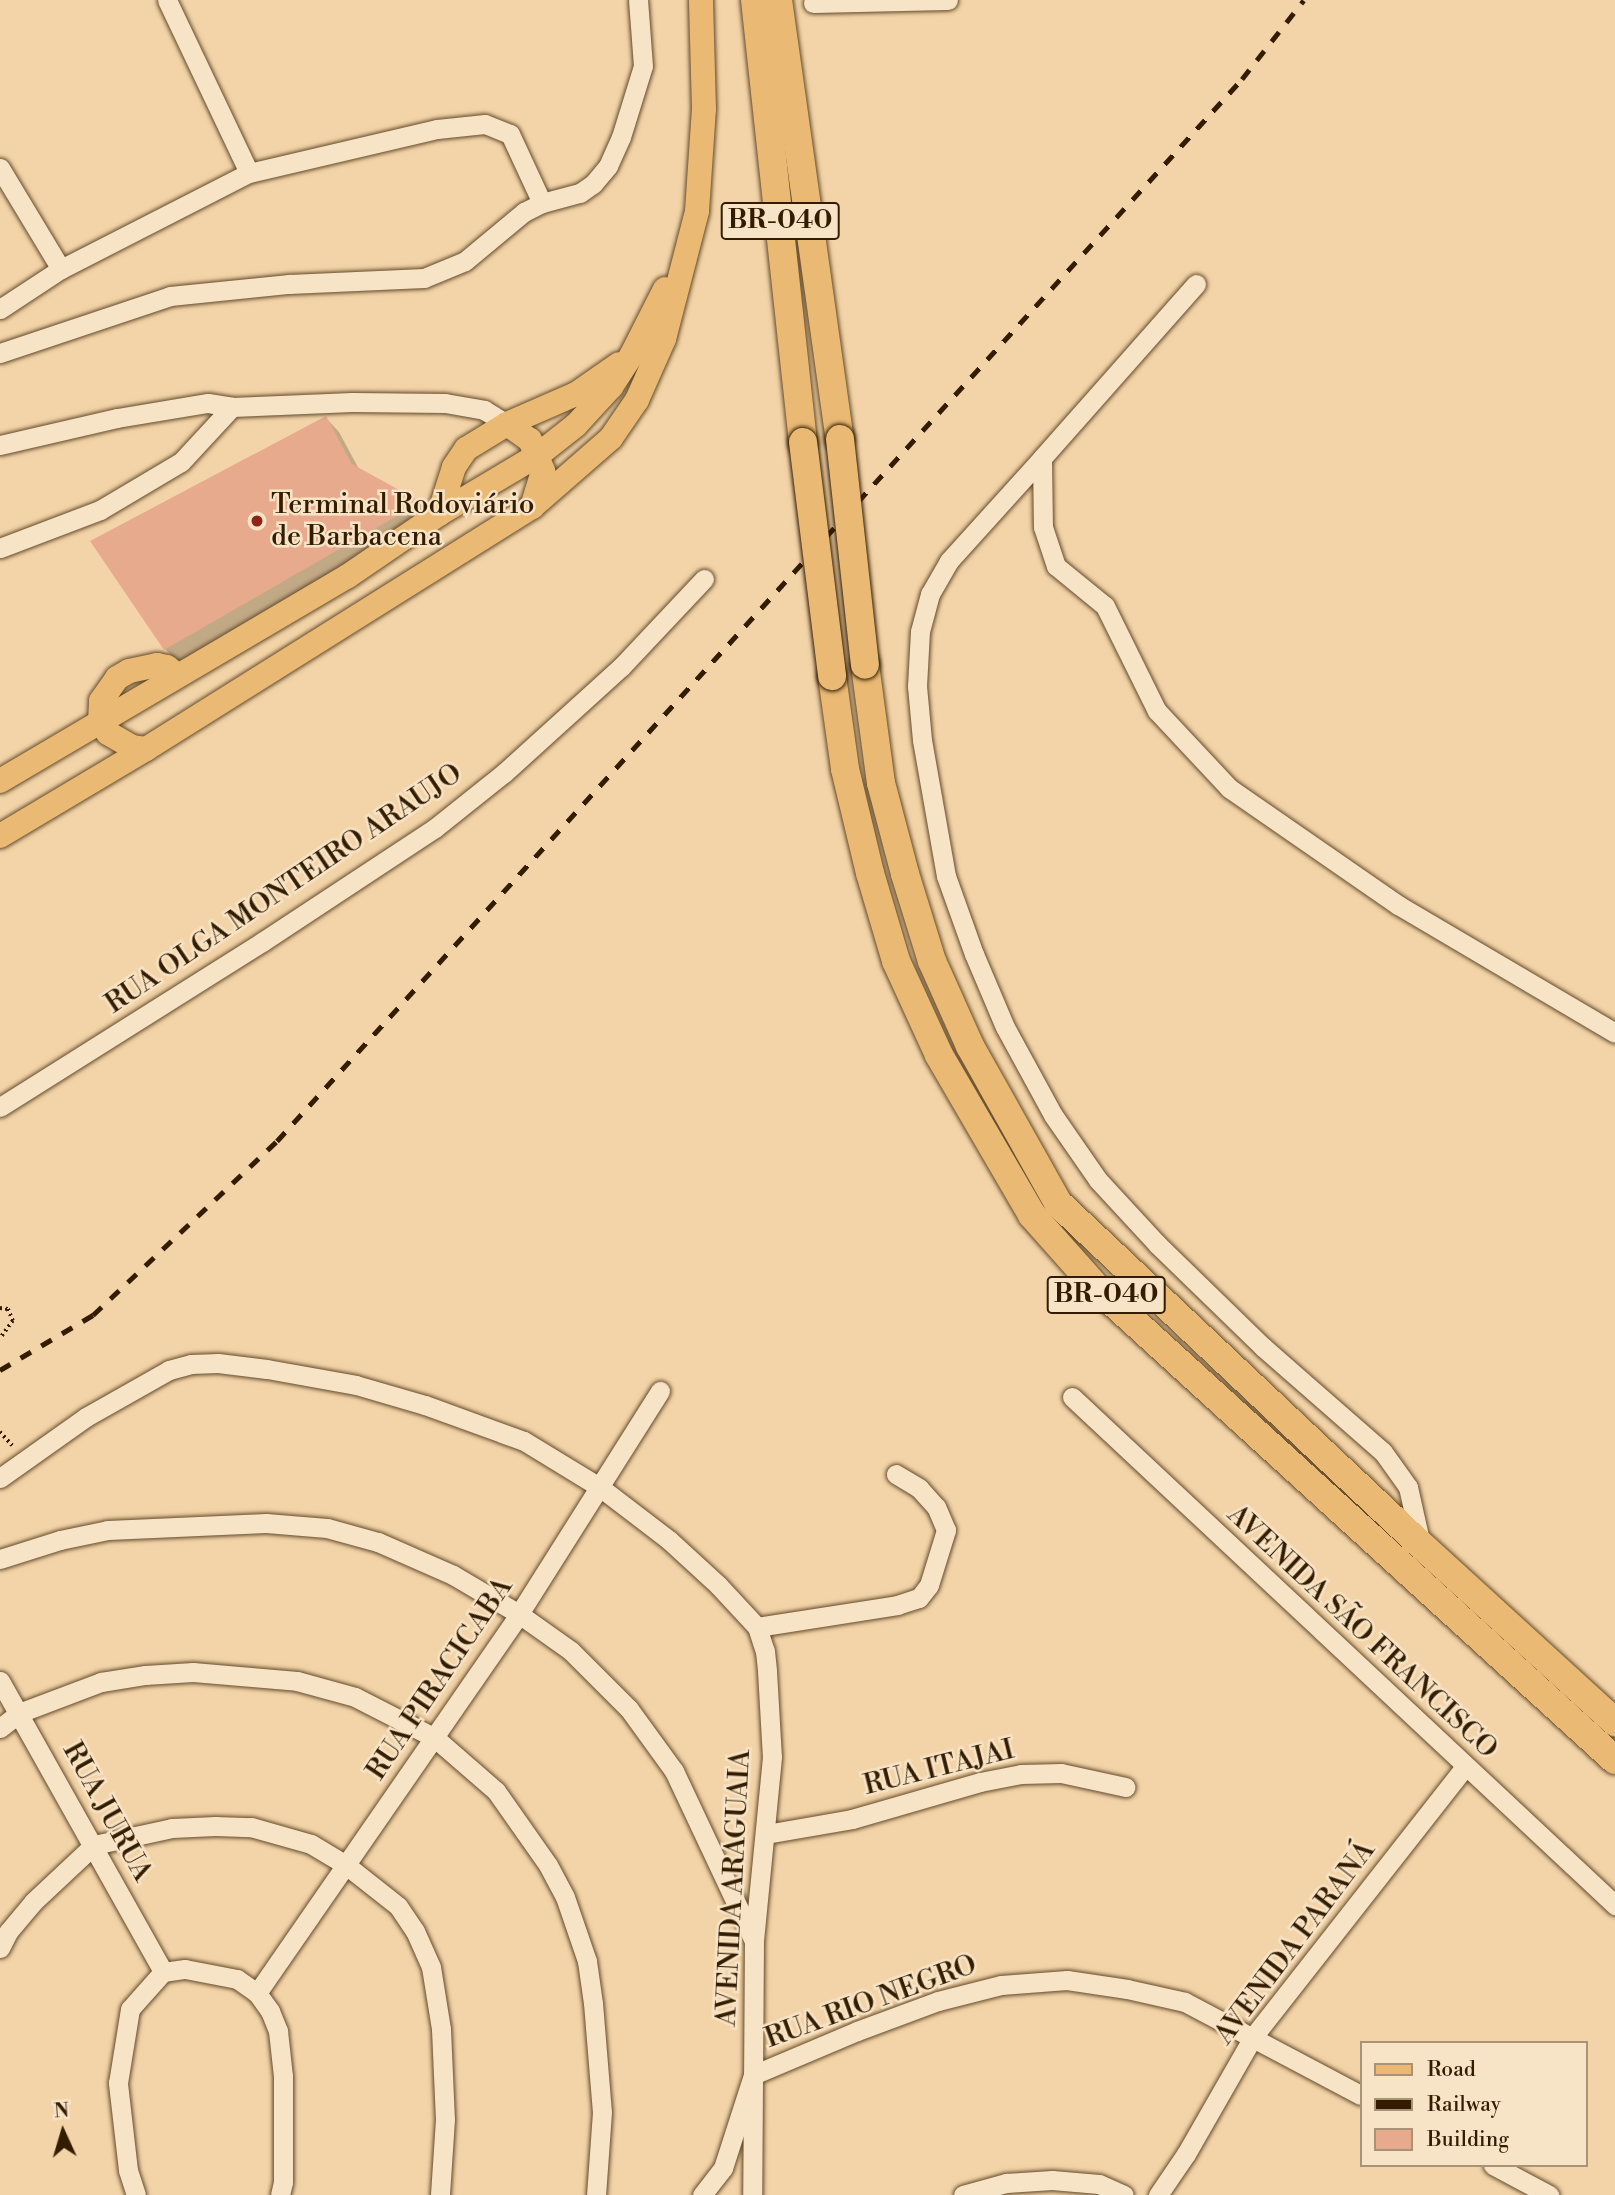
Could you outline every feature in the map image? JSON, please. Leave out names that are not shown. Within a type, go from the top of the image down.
[{"type":"highway","name":"BR-040","points":[[755,0],[803,442],[845,769],[870,873],[896,961],[939,1055],[1032,1215],[1096,1287],[1615,1760]]},
{"type":"highway","name":"BR-040","points":[[779,9],[840,439],[881,783],[932,961],[970,1046],[1058,1203],[1421,1545],[1615,1722]]},
{"type":"main road","points":[[0,836],[146,749],[532,507],[611,438],[637,400],[664,339],[697,211],[704,109],[701,0]]},
{"type":"main road","points":[[0,781],[177,674],[348,576],[439,514],[538,455],[592,408],[631,356],[660,303],[697,211]]},
{"type":"main road","points":[[439,514],[454,467],[466,449],[507,424],[576,394],[631,356]]},
{"type":"main road","points":[[507,424],[530,440],[543,471],[532,507]]},
{"type":"main road","points":[[100,722],[119,742],[146,749]]},
{"type":"street","points":[[167,0],[249,173]]},
{"type":"street","points":[[0,353],[170,296],[289,284],[424,278],[465,261],[504,227],[542,203],[580,194],[593,184],[608,166],[621,137],[643,66],[638,0]]},
{"type":"street","points":[[779,9],[813,1],[948,0]]},
{"type":"street","points":[[0,309],[61,269],[249,173],[437,129],[485,124],[510,134],[542,203]]},
{"type":"street","points":[[0,168],[61,269]]},
{"type":"street","points":[[1196,284],[949,561],[930,594],[920,631],[917,686],[922,740],[946,876],[974,954],[1005,1027],[1053,1115],[1098,1180],[1157,1244],[1263,1347],[1390,1461],[1408,1487],[1421,1545]]},
{"type":"street","points":[[0,445],[51,431],[208,403],[232,407],[352,402],[445,403],[484,410],[507,424]]},
{"type":"street","points":[[0,548],[100,510],[181,462],[232,407]]},
{"type":"street","points":[[1042,458],[1043,527],[1056,566],[1105,606],[1157,711],[1228,788],[1398,905],[1615,1033]]},
{"type":"street","name":"RUA OLGA MONTEIRO ARAUJO","points":[[0,1107],[251,950],[435,828],[504,773],[621,667],[704,579]]},
{"type":"street","points":[[0,1478],[86,1418],[170,1370],[191,1364],[218,1363],[267,1369],[356,1385],[476,1422],[524,1441],[601,1488],[669,1540],[718,1585],[757,1627],[897,1605],[919,1598],[929,1585],[946,1530],[936,1507],[919,1488],[896,1474]]},
{"type":"street","name":"RUA PIRACICABA","points":[[257,1993],[519,1614],[660,1391]]},
{"type":"street","name":"AVENIDA SÃO FRANCISCO","points":[[1072,1397],[1465,1768],[1615,1905]]},
{"type":"street","points":[[0,1559],[60,1540],[108,1530],[266,1523],[327,1528],[378,1542],[453,1575],[519,1614],[572,1651],[629,1709],[667,1761],[703,1830],[754,1940]]},
{"type":"street","name":"AVENIDA ARAGUAIA","points":[[752,2195],[754,1940],[772,1757],[765,1651],[757,1627]]},
{"type":"street","points":[[0,1728],[19,1713],[101,1682],[145,1675],[193,1672],[246,1674],[297,1681],[355,1697],[435,1738],[495,1791],[548,1865],[565,1897],[587,1961],[593,2003],[601,2112],[596,2195]]},
{"type":"street","name":"RUA JURUA","points":[[0,1681],[163,1972]]},
{"type":"street","name":"AVENIDA PARANÁ","points":[[1158,2195],[1186,2154],[1253,2037],[1465,1768]]},
{"type":"street","name":"RUA ITAJAI","points":[[766,1834],[852,1819],[980,1782],[1021,1774],[1061,1773],[1125,1787]]},
{"type":"street","points":[[0,1948],[8,1932],[33,1902],[94,1845],[172,1828],[251,1827],[311,1844],[346,1865],[398,1906],[415,1931],[431,1967],[441,2029],[445,2119],[440,2195]]},
{"type":"street","points":[[136,2195],[128,2170],[118,2083],[130,2009],[163,1972],[185,1969],[218,1973],[237,1979],[257,1993],[270,2011],[281,2050],[283,2182],[280,2195]]},
{"type":"street","name":"RUA RIO NEGRO","points":[[753,2075],[938,2001],[1001,1985],[1068,1980],[1128,1989],[1185,2002],[1360,2094]]},
{"type":"street","points":[[702,2195],[723,2168],[753,2075]]},
{"type":"street","points":[[1497,2167],[1549,2195]]},
{"type":"street","points":[[963,2195],[1006,2183],[1052,2180],[1099,2184],[1124,2195]]},
{"type":"path","points":[[0,1308],[8,1309],[13,1321],[0,1339]]},
{"type":"building","name":"Terminal Rodoviário de Barbacena","points":[[326,416],[352,464],[421,502],[164,650],[90,541]]},
{"type":"railway","points":[[0,1370],[93,1315],[277,1141],[1242,79],[1304,0]]},
{"type":"place","name":"Terminal Rodoviário de Barbacena","points":[[257,521]]}]
